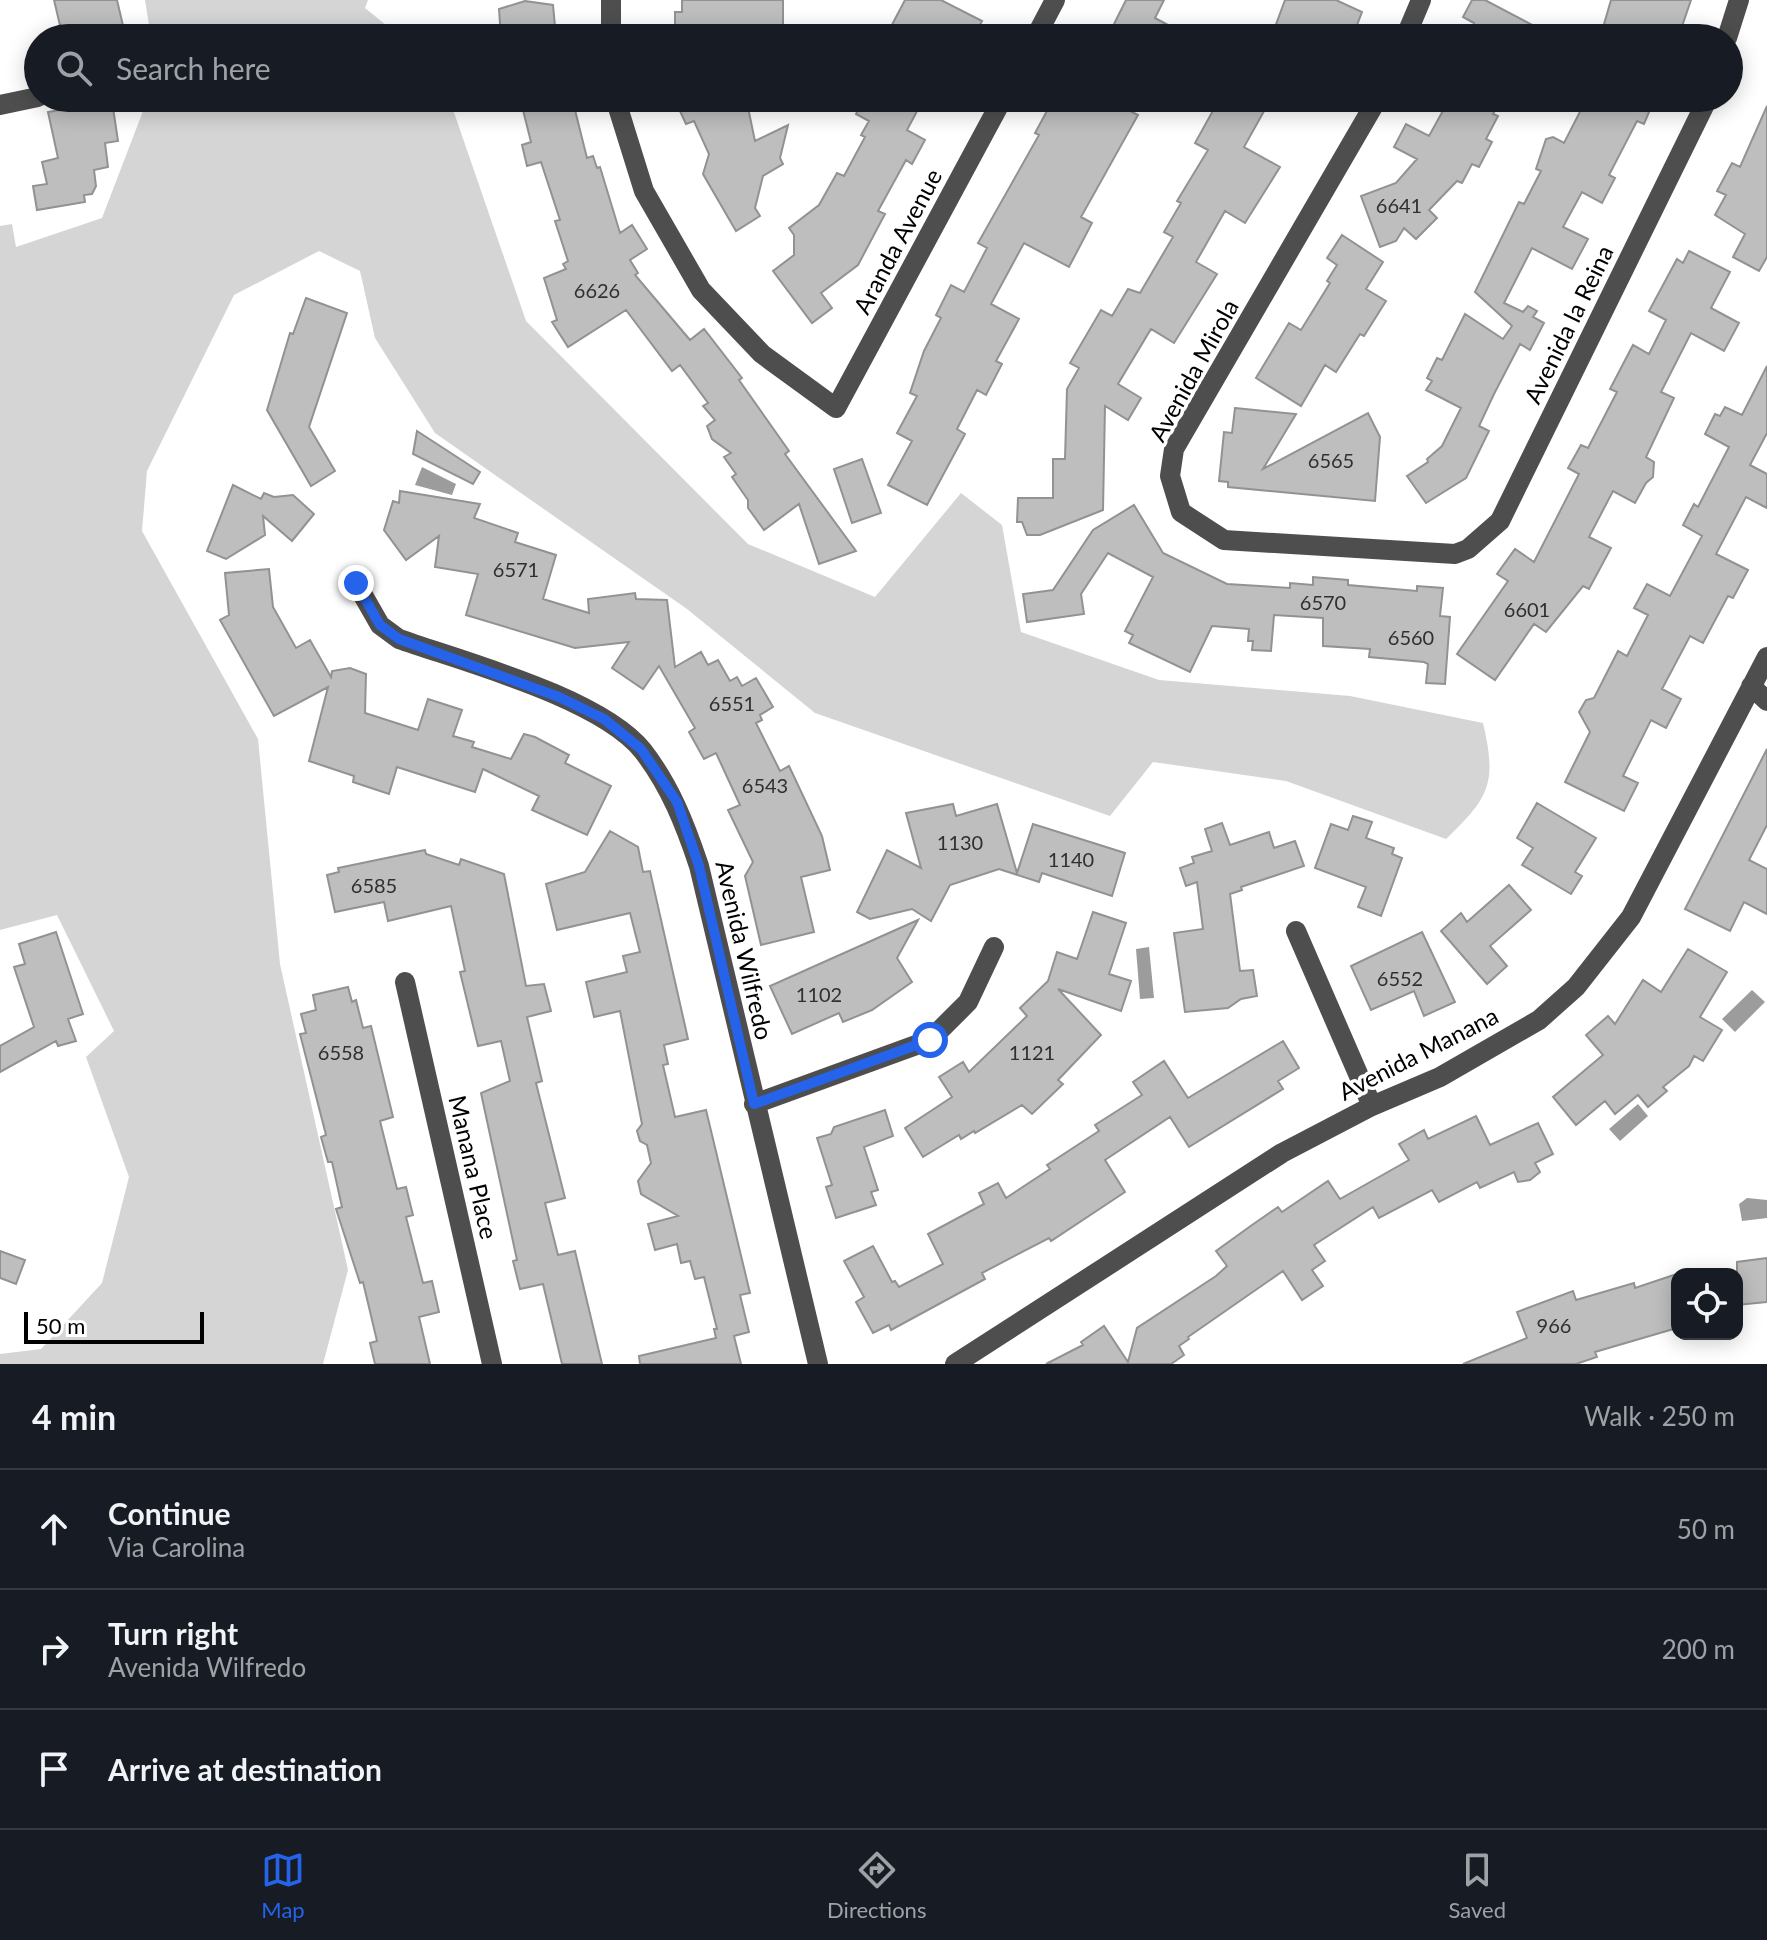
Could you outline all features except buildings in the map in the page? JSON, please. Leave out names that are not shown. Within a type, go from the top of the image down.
[{"type":"street","points":[[611,0],[611,24]]},
{"type":"street","points":[[1042,24],[1055,0]]},
{"type":"street","points":[[1411,24],[1421,0]]},
{"type":"street","points":[[1731,24],[1739,0]]},
{"type":"street","points":[[0,105],[24,100]]},
{"type":"street","name":"Aranda Avenue","points":[[619,112],[644,191],[701,290],[762,354],[836,408],[995,112]]},
{"type":"street","name":"Avenida Mirola","points":[[1370,112],[1174,449],[1170,476],[1181,512],[1224,540],[1455,554]]},
{"type":"street","name":"Avenida la Reina","points":[[1455,554],[1468,549],[1500,521],[1701,112]]},
{"type":"street","name":"Avenida Wilfredo","points":[[356,583],[380,625],[399,639],[559,697],[604,719],[641,749],[677,802],[699,866],[818,1364]]},
{"type":"street","name":"Avenida Manana","points":[[955,1364],[1282,1153],[1372,1106],[1452,1070],[1539,1020],[1576,987],[1631,917],[1767,657]]},
{"type":"street","points":[[1751,686],[1767,701]]},
{"type":"street","points":[[1296,931],[1372,1106]]},
{"type":"street","points":[[754,1104],[930,1040],[968,1002],[994,947]]},
{"type":"street","name":"Manana Place","points":[[405,982],[492,1364]]},
{"type":"shaded area","points":[[145,0],[368,0],[365,8],[385,24],[149,24]]},
{"type":"shaded area","points":[[143,112],[454,112],[526,321],[748,544],[875,597],[961,493],[1002,525],[1021,632],[1159,680],[1350,696],[1483,723],[1489,775],[1481,800],[1446,839],[1286,781],[1153,762],[1110,816],[815,713],[687,609],[435,433],[375,338],[360,271],[319,251],[234,295],[147,471],[142,531],[258,739],[280,964],[348,1270],[323,1364],[0,1364],[0,1354],[41,1349],[102,1283],[129,1177],[86,1057],[114,1031],[57,915],[0,930],[0,226],[12,224],[16,247],[102,218]]},
{"type":"shaded area","points":[[422,467],[456,484],[452,495],[415,485]]},
{"type":"shaded area","points":[[1149,947],[1154,998],[1140,999],[1136,949]]},
{"type":"shaded area","points":[[1752,990],[1765,1002],[1735,1032],[1722,1019]]},
{"type":"shaded area","points":[[1638,1104],[1648,1116],[1620,1141],[1609,1129]]},
{"type":"shaded area","points":[[1747,1198],[1767,1200],[1767,1218],[1742,1221],[1739,1204]]},
{"type":"route","points":[[356,583],[380,625],[399,639],[559,697],[604,719],[641,749],[677,802],[699,866],[754,1104],[930,1040]]}]
